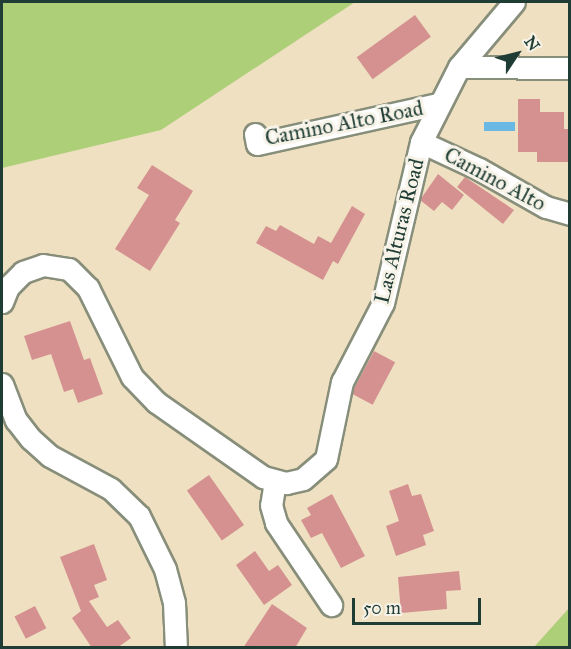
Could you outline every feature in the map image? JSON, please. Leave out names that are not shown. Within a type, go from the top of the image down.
[{"type":"street","name":"Las Alturas Road","points":[[275,481],[303,479],[326,459],[330,449],[338,393],[369,334],[393,271],[405,200],[421,142],[438,104],[459,68],[514,2]]},
{"type":"street","points":[[459,68],[570,68]]},
{"type":"street","name":"Camino Alto Road","points":[[255,134],[258,144],[438,104]]},
{"type":"street","name":"Camino Alto","points":[[421,142],[479,169],[546,207],[570,214]]},
{"type":"street","points":[[2,302],[15,279],[33,268],[51,264],[77,274],[88,288],[132,377],[156,402],[217,442],[253,472],[275,481],[271,505],[276,523],[331,605]]},
{"type":"street","points":[[2,384],[16,420],[31,439],[50,456],[111,489],[140,516],[165,569],[174,603],[176,648]]},
{"type":"green space","points":[[2,2],[355,2],[161,130],[2,168]]},
{"type":"green space","points":[[569,608],[569,647],[534,647]]},
{"type":"water","points":[[484,122],[515,122],[515,131],[484,131]]},
{"type":"building","points":[[415,15],[431,37],[373,79],[357,57]]},
{"type":"building","points":[[518,99],[540,99],[540,112],[564,112],[564,129],[570,129],[570,162],[537,162],[537,152],[518,152]]},
{"type":"building","points":[[152,165],[193,191],[175,220],[180,223],[150,271],[115,249],[149,195],[137,188]]},
{"type":"building","points":[[438,174],[464,195],[452,210],[442,202],[434,211],[420,200]]},
{"type":"building","points":[[465,177],[514,210],[503,224],[457,187]]},
{"type":"building","points":[[352,206],[365,214],[338,264],[333,261],[323,280],[256,243],[266,226],[276,231],[280,225],[314,244],[318,236],[331,243]]},
{"type":"building","points":[[70,321],[84,360],[90,358],[103,394],[78,403],[73,389],[64,392],[51,354],[32,360],[24,336]]},
{"type":"building","points":[[374,351],[395,362],[373,405],[351,393]]},
{"type":"building","points":[[209,475],[244,525],[222,540],[187,490]]},
{"type":"building","points":[[408,484],[412,496],[421,494],[434,531],[423,535],[426,545],[396,556],[386,526],[399,521],[389,491]]},
{"type":"building","points":[[332,494],[365,556],[341,568],[322,533],[311,538],[301,520],[311,515],[307,508]]},
{"type":"building","points":[[94,544],[107,580],[94,585],[99,597],[89,601],[107,627],[118,620],[131,638],[117,648],[92,648],[72,618],[81,611],[60,557]]},
{"type":"building","points":[[255,551],[269,571],[278,565],[292,585],[264,605],[236,565]]},
{"type":"building","points":[[459,571],[461,590],[446,591],[447,609],[401,613],[398,577]]},
{"type":"building","points":[[272,604],[307,628],[295,648],[243,648]]},
{"type":"building","points":[[35,606],[46,628],[26,639],[15,616]]}]
